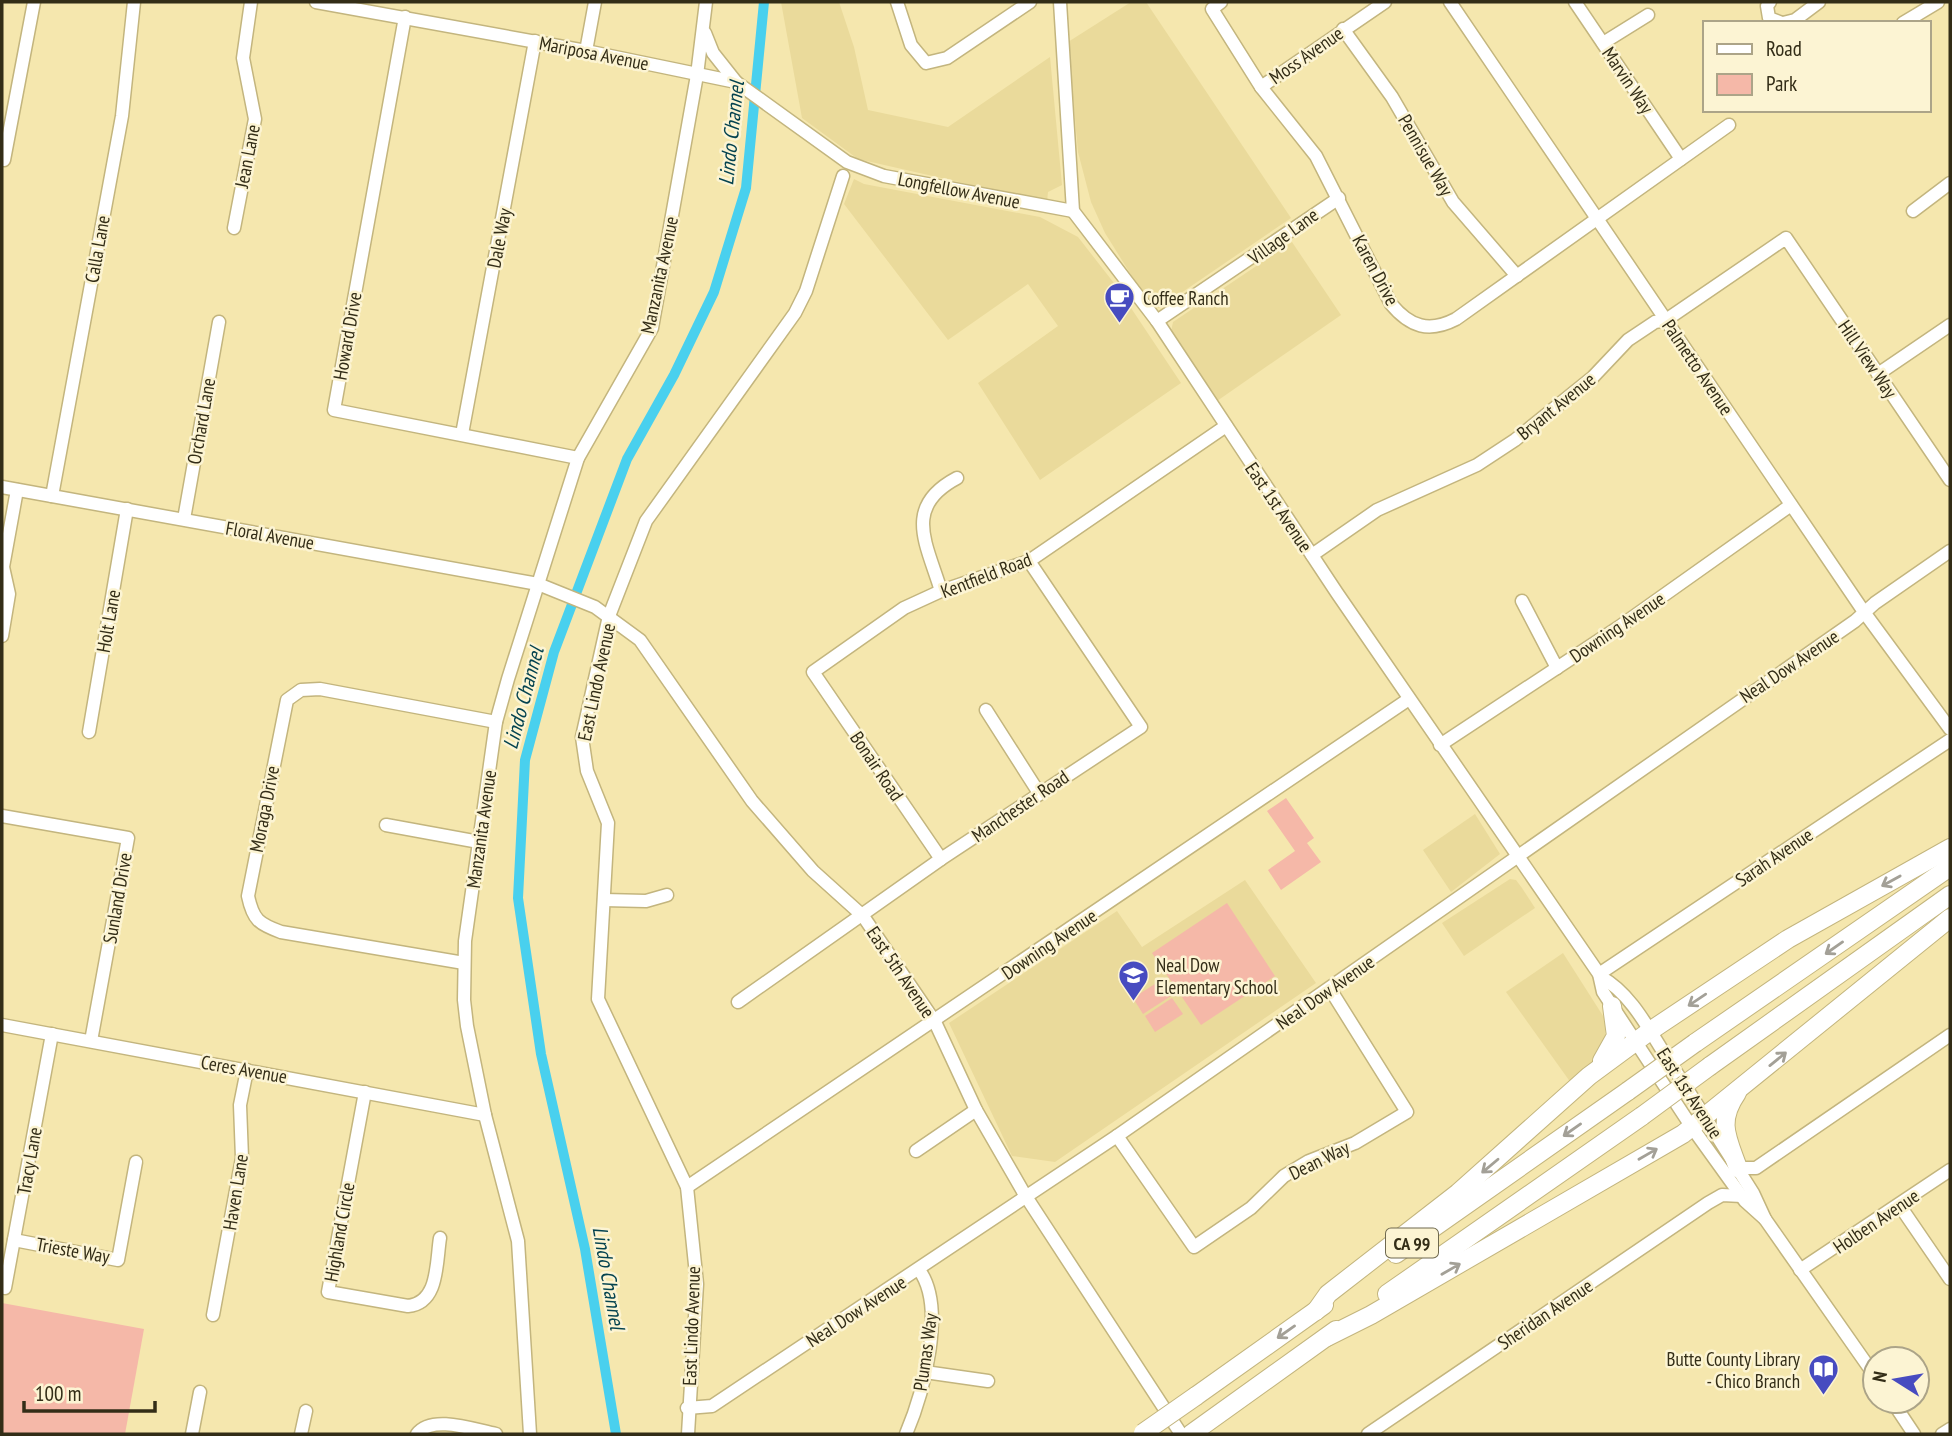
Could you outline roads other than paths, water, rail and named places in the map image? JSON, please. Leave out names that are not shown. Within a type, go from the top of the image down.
[{"type":"highway","points":[[1316,1311],[1328,1294],[1458,1193],[1589,1076],[1642,1037],[1788,939],[1950,848]]},
{"type":"highway","name":"CA 99","points":[[1142,1434],[1695,1043],[1950,867]]},
{"type":"highway","name":"CA 99","points":[[1191,1434],[1950,895]]},
{"type":"highway","points":[[1327,1337],[1371,1315],[1683,1134],[1950,918]]},
{"type":"highway","points":[[1589,1076],[1613,1045],[1616,1027],[1612,1006]]},
{"type":"highway","points":[[1731,1170],[1724,1119],[1727,1108],[1738,1091]]},
{"type":"street","points":[[5,160],[34,2]]},
{"type":"street","name":"Calla Lane","points":[[52,496],[122,116],[134,2]]},
{"type":"street","name":"Jean Lane","points":[[234,228],[256,119],[243,58],[251,2]]},
{"type":"street","name":"Mariposa Avenue","points":[[316,2],[535,41],[736,82],[847,162]]},
{"type":"street","points":[[586,51],[595,2]]},
{"type":"street","name":"Manzanita Avenue","points":[[530,1434],[518,1241],[485,1115],[467,1026],[464,963],[478,842],[496,722],[544,586],[578,458],[652,328],[697,75],[706,2]]},
{"type":"street","points":[[897,2],[911,45],[926,63],[947,58],[1030,2]]},
{"type":"street","points":[[1060,2],[1073,211]]},
{"type":"street","name":"Karen Drive","points":[[1221,2],[1212,9],[1261,87],[1316,156],[1391,304],[1410,324],[1426,327],[1444,325],[1729,125]]},
{"type":"street","name":"Moss Avenue","points":[[1261,87],[1385,2]]},
{"type":"street","name":"Palmetto Avenue","points":[[1450,2],[1864,612],[1950,729]]},
{"type":"street","name":"Marvin Way","points":[[1575,2],[1681,159]]},
{"type":"street","points":[[1770,2],[1767,6],[1769,18],[1777,21]]},
{"type":"street","points":[[1906,21],[1938,2]]},
{"type":"street","points":[[1791,21],[1814,3]]},
{"type":"street","points":[[1603,43],[1648,15]]},
{"type":"street","name":"Howard Drive","points":[[405,17],[334,410],[578,458]]},
{"type":"street","name":"Pennisue Way","points":[[1343,29],[1392,97],[1453,202],[1517,276]]},
{"type":"street","points":[[704,30],[713,53],[736,82]]},
{"type":"street","name":"Dale Way","points":[[462,434],[535,41]]},
{"type":"street","name":"Longfellow Avenue","points":[[847,162],[884,176],[1073,211]]},
{"type":"street","name":"East Lindo Avenue","points":[[688,1434],[687,1408],[697,1284],[687,1187],[601,1009],[597,989],[608,823],[587,771],[582,737],[609,616],[638,542],[658,502],[795,313],[809,280],[842,176]]},
{"type":"street","points":[[1913,211],[1950,183]]},
{"type":"street","name":"Village Lane","points":[[1157,321],[1339,198]]},
{"type":"street","name":"East 1st Avenue","points":[[1073,211],[1157,321],[1440,745],[1600,976],[1603,992],[1612,1006],[1642,1037],[1745,1192],[1861,1356]]},
{"type":"street","name":"Bryant Avenue","points":[[1312,555],[1377,510],[1477,465],[1515,440],[1593,377],[1628,340],[1655,322],[1666,320],[1786,238]]},
{"type":"street","name":"Hill View Way","points":[[1786,238],[1950,480]]},
{"type":"street","name":"Orchard Lane","points":[[184,519],[219,322]]},
{"type":"street","points":[[1878,374],[1950,325]]},
{"type":"street","name":"Kentfield Road","points":[[813,672],[885,620],[941,591],[1029,561],[1226,426]]},
{"type":"street","points":[[941,591],[922,518],[929,498],[957,478]]},
{"type":"street","name":"Floral Avenue","points":[[2,487],[544,586]]},
{"type":"street","points":[[2,636],[9,594],[3,566],[17,490]]},
{"type":"street","name":"Downing Avenue","points":[[1440,745],[1557,668],[1791,505]]},
{"type":"street","name":"Holt Lane","points":[[89,732],[127,509]]},
{"type":"street","name":"Neal Dow Avenue","points":[[687,1408],[712,1406],[1117,1136],[1330,989],[1950,551]]},
{"type":"street","name":"Manchester Road","points":[[738,1002],[941,859],[1141,727],[1029,561]]},
{"type":"street","name":"East 5th Avenue","points":[[544,586],[595,607],[640,640],[656,659],[752,801],[813,871],[863,916],[935,1022],[976,1110],[1025,1195],[1181,1434]]},
{"type":"street","points":[[1522,601],[1557,668]]},
{"type":"street","name":"Bonair Road","points":[[813,672],[941,859]]},
{"type":"street","name":"Moraga Drive","points":[[464,963],[281,932],[265,926],[252,914],[248,896],[287,700],[302,690],[320,689],[496,722]]},
{"type":"street","name":"Downing Avenue","points":[[687,1187],[935,1022],[1409,699]]},
{"type":"street","points":[[986,710],[1039,793]]},
{"type":"street","name":"Sarah Avenue","points":[[1600,976],[1950,740]]},
{"type":"street","name":"Sunland Drive","points":[[2,816],[128,838],[91,1041]]},
{"type":"street","points":[[386,825],[478,842]]},
{"type":"street","points":[[604,900],[646,901],[667,895]]},
{"type":"street","name":"East 1st Avenue","points":[[1600,976],[1612,983],[1629,1001],[1642,1037]]},
{"type":"street","name":"Dean Way","points":[[1117,1136],[1194,1247],[1251,1208],[1284,1176],[1309,1161],[1355,1143],[1407,1112],[1330,989]]},
{"type":"street","name":"Ceres Avenue","points":[[2,1025],[485,1115]]},
{"type":"street","name":"Tracy Lane","points":[[5,1288],[52,1034]]},
{"type":"street","points":[[1756,1168],[1745,1192],[1722,1195],[1731,1170],[1756,1168],[1950,1035]]},
{"type":"street","name":"Haven Lane","points":[[213,1315],[242,1158],[240,1105],[247,1070]]},
{"type":"street","name":"Highland Circle","points":[[365,1092],[328,1292],[408,1306],[421,1305],[429,1298],[440,1238]]},
{"type":"street","points":[[916,1151],[976,1110]]},
{"type":"street","name":"Trieste Way","points":[[14,1240],[118,1260],[136,1162]]},
{"type":"street","name":"Holben Avenue","points":[[1800,1270],[1900,1206],[1950,1170]]},
{"type":"street","name":"Sheridan Avenue","points":[[1368,1434],[1722,1195]]},
{"type":"street","points":[[1900,1206],[1950,1279]]},
{"type":"street","name":"Plumas Way","points":[[906,1434],[919,1399],[925,1372],[933,1312],[928,1284],[919,1269]]},
{"type":"street","points":[[925,1372],[988,1381]]},
{"type":"street","points":[[192,1434],[200,1392]]},
{"type":"street","points":[[301,1434],[306,1411]]},
{"type":"street","points":[[1901,1415],[1914,1434]]},
{"type":"street","points":[[417,1434],[422,1428],[437,1423],[496,1434]]},
{"type":"street","points":[[1942,1434],[1950,1429]]},
{"type":"waterway","name":"Lindo Channel","points":[[616,1434],[585,1249],[541,1054],[518,898],[525,760],[554,652],[627,459],[674,375],[714,292],[746,188],[764,2]]},
{"type":"place","name":"Coffee Ranch","points":[[1120,325]]},
{"type":"place","name":"Neal Dow Elementary School","points":[[1133,1003]]},
{"type":"place","name":"Butte County Library - Chico Branch","points":[[1823,1397]]}]
